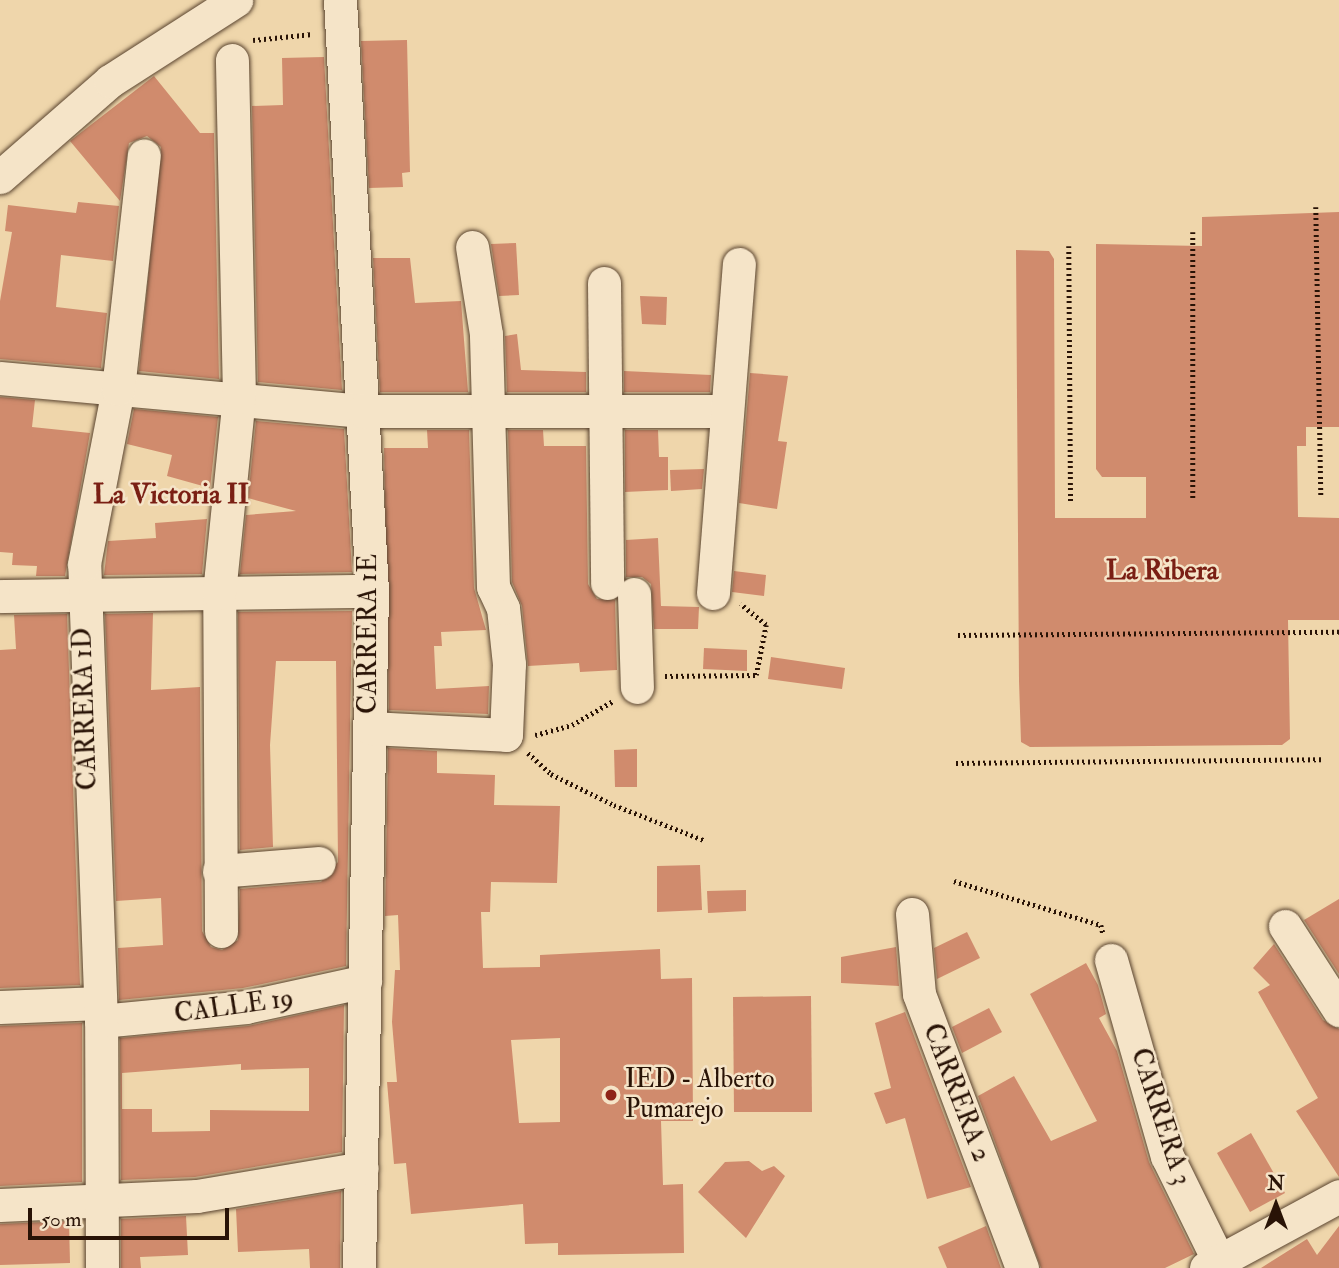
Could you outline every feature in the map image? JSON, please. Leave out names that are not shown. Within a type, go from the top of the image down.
[{"type":"street","points":[[0,177],[110,81],[236,0]]},
{"type":"street","name":"CARRERA 1E","points":[[340,0],[372,591],[359,1268]]},
{"type":"street","points":[[221,931],[219,593],[239,397],[232,60]]},
{"type":"street","name":"CARRERA 1D","points":[[102,1268],[101,1012],[83,594],[88,533],[118,389],[144,155]]},
{"type":"street","points":[[370,728],[506,734],[509,663],[503,608],[493,587],[486,334],[472,247]]},
{"type":"street","points":[[713,593],[722,533],[727,411],[739,264]]},
{"type":"street","points":[[604,283],[606,410],[621,588],[637,687]]},
{"type":"street","points":[[0,378],[239,397],[363,411],[727,411]]},
{"type":"street","points":[[0,596],[372,591]]},
{"type":"street","points":[[219,871],[320,863]]},
{"type":"street","name":"CARRERA 2","points":[[912,914],[919,994],[1022,1268]]},
{"type":"street","points":[[1285,926],[1339,1010]]},
{"type":"street","name":"CARRERA 3","points":[[1111,960],[1167,1156],[1215,1266]]},
{"type":"street","name":"CALLE 19","points":[[0,1007],[101,1012],[246,1007],[365,981]]},
{"type":"street","points":[[0,1205],[103,1198],[197,1196],[362,1168]]},
{"type":"street","points":[[1215,1266],[1339,1196]]},
{"type":"path","points":[[232,60],[259,36],[341,34]]},
{"type":"path","points":[[1316,206],[1321,498]]},
{"type":"path","points":[[1193,232],[1194,500]]},
{"type":"path","points":[[1069,246],[1072,502]]},
{"type":"path","points":[[958,635],[1339,632]]},
{"type":"path","points":[[506,734],[551,774],[704,840]]},
{"type":"path","points":[[956,763],[1323,759]]},
{"type":"path","points":[[954,881],[1101,925],[1111,960]]},
{"type":"building","points":[[407,40],[410,172],[402,173],[403,187],[369,188],[361,41]]},
{"type":"building","points":[[324,57],[342,390],[258,382],[252,106],[283,105],[282,58]]},
{"type":"building","points":[[154,76],[200,133],[214,133],[219,379],[139,371],[161,147],[147,136],[129,143],[120,201],[70,141]]},
{"type":"building","points":[[78,202],[119,206],[113,261],[61,255],[56,307],[107,313],[101,368],[0,359],[0,301],[12,232],[5,231],[8,205],[76,213]]},
{"type":"building","points":[[1339,212],[1339,427],[1306,427],[1306,446],[1297,446],[1298,517],[1339,518],[1339,620],[1288,620],[1290,739],[1282,745],[1030,747],[1021,742],[1016,250],[1049,251],[1054,259],[1055,518],[1146,518],[1146,477],[1102,477],[1096,469],[1096,244],[1202,246],[1202,217]]},
{"type":"building","points":[[516,243],[519,295],[499,296],[491,244]]},
{"type":"building","points":[[373,258],[410,258],[415,303],[461,301],[468,392],[380,392]]},
{"type":"building","points":[[640,296],[667,297],[666,325],[642,324]]},
{"type":"building","points":[[517,334],[521,370],[586,372],[586,392],[507,392],[505,336]]},
{"type":"building","points":[[624,371],[711,375],[710,392],[624,392]]},
{"type":"building","points":[[750,373],[788,376],[778,441],[787,442],[777,509],[739,503]]},
{"type":"building","points":[[0,397],[35,400],[32,427],[90,433],[65,576],[36,576],[37,566],[12,565],[13,553],[0,552]]},
{"type":"building","points":[[134,409],[218,417],[210,488],[167,476],[172,455],[127,444]]},
{"type":"building","points":[[256,421],[344,429],[352,572],[240,574],[246,515],[296,511],[248,498]]},
{"type":"building","points":[[427,430],[469,430],[474,588],[486,630],[441,632],[442,646],[434,646],[436,689],[489,686],[488,714],[389,710],[384,448],[428,448]]},
{"type":"building","points":[[508,430],[543,430],[544,446],[586,446],[588,584],[597,599],[615,600],[617,670],[580,672],[579,663],[528,666],[522,606],[512,582]]},
{"type":"building","points":[[625,430],[658,430],[659,457],[668,457],[668,490],[625,492]]},
{"type":"building","points":[[704,469],[702,489],[671,491],[670,470]]},
{"type":"building","points":[[207,519],[202,574],[104,575],[108,541],[156,538],[155,523]]},
{"type":"building","points":[[658,538],[661,606],[699,607],[698,629],[654,629],[651,584],[642,577],[626,577],[626,540]]},
{"type":"building","points":[[734,571],[766,575],[764,596],[732,592]]},
{"type":"building","points":[[352,611],[346,966],[243,988],[119,1000],[118,948],[163,945],[161,898],[116,901],[105,614],[153,613],[151,690],[200,687],[202,931],[211,947],[222,950],[238,940],[240,889],[321,882],[338,862],[336,661],[276,661],[270,745],[273,847],[240,850],[238,612]]},
{"type":"building","points":[[67,614],[80,985],[0,988],[0,650],[16,649],[14,615]]},
{"type":"building","points":[[704,648],[747,650],[747,671],[703,669]]},
{"type":"building","points":[[771,657],[845,668],[842,689],[768,679]]},
{"type":"building","points":[[388,748],[437,751],[437,773],[495,775],[494,805],[560,806],[557,883],[491,882],[490,912],[481,912],[483,968],[540,967],[540,955],[660,949],[661,979],[692,978],[693,1121],[661,1121],[663,1185],[683,1184],[684,1253],[558,1255],[558,1243],[525,1244],[523,1204],[411,1214],[406,1163],[394,1164],[387,1082],[397,1082],[392,1022],[395,970],[400,970],[398,915],[385,916]],"holes":[[[560,1038],[560,1122],[519,1123],[511,1040]]]},
{"type":"building","points":[[637,749],[637,787],[615,787],[614,750]]},
{"type":"building","points":[[700,865],[702,910],[657,912],[657,866]]},
{"type":"building","points":[[746,890],[746,911],[708,913],[707,891]]},
{"type":"building","points":[[1339,899],[1339,974],[1304,920]]},
{"type":"building","points":[[967,932],[980,958],[937,979],[934,948]]},
{"type":"building","points":[[1274,944],[1323,1020],[1339,1029],[1339,1177],[1296,1111],[1318,1098],[1258,992],[1270,985],[1253,968]]},
{"type":"building","points":[[896,947],[899,986],[841,983],[841,957]]},
{"type":"building","points":[[1086,963],[1098,985],[1106,1014],[1099,1018],[1117,1051],[1149,1162],[1194,1254],[1165,1268],[1041,1268],[978,1096],[1014,1076],[1051,1141],[1097,1121],[1030,994]]},
{"type":"building","points":[[811,996],[812,1112],[734,1112],[733,997]]},
{"type":"building","points":[[344,1005],[342,1152],[195,1177],[121,1180],[120,1038],[248,1026]],"holes":[[[241,1064],[241,1070],[309,1068],[309,1111],[210,1110],[210,1131],[152,1132],[152,1109],[122,1109],[122,1073]]]},
{"type":"building","points":[[989,1008],[1002,1032],[962,1053],[952,1027]]},
{"type":"building","points":[[905,1012],[971,1187],[927,1199],[905,1118],[886,1124],[874,1093],[891,1088],[875,1023]]},
{"type":"building","points":[[82,1023],[82,1182],[0,1186],[0,1026]]},
{"type":"building","points":[[1251,1133],[1285,1193],[1250,1212],[1217,1153]]},
{"type":"building","points":[[749,1161],[762,1171],[774,1166],[785,1176],[746,1238],[698,1192],[725,1162]]},
{"type":"building","points":[[341,1191],[340,1268],[310,1268],[309,1249],[238,1252],[236,1209]]},
{"type":"building","points":[[186,1216],[188,1255],[140,1257],[141,1268],[121,1268],[121,1219]]},
{"type":"building","points":[[69,1221],[70,1263],[0,1265],[0,1224]]},
{"type":"building","points":[[986,1226],[1001,1268],[947,1268],[938,1247]]},
{"type":"building","points":[[1339,1226],[1339,1268],[1261,1268],[1307,1239],[1317,1255]]},
{"type":"place","name":"IED - Alberto Pumarejo","points":[[611,1095]]},
{"type":"district","name":"La Victoria II","points":[[171,495]]},
{"type":"district","name":"La Ribera","points":[[1162,571]]}]
